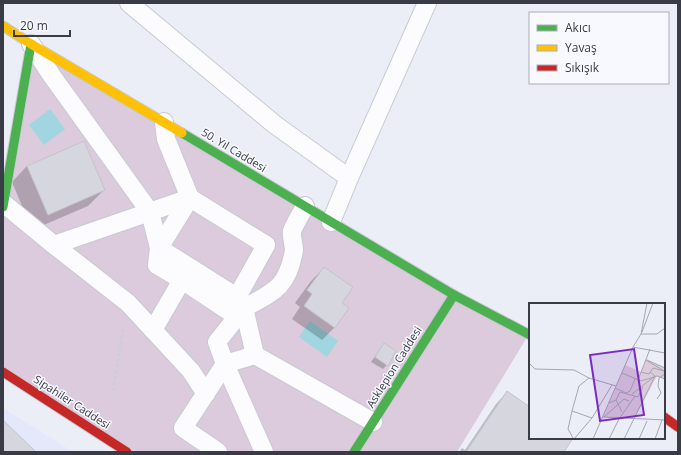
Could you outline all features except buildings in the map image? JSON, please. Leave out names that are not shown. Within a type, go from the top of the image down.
[{"type":"main road","name":"50. Yıl Caddesi","points":[[3,26],[454,295],[529,334]]},
{"type":"main road","points":[[3,204],[31,44]]},
{"type":"main road","name":"Asklepion Caddesi","points":[[357,451],[373,422],[454,295]]},
{"type":"main road","name":"Sipahiler Caddesi","points":[[3,372],[127,452]]},
{"type":"main road","points":[[665,418],[678,427]]},
{"type":"street","points":[[130,3],[274,124],[349,178]]},
{"type":"street","points":[[331,222],[427,3]]},
{"type":"street","points":[[31,44],[150,212],[159,248],[186,274],[239,307],[255,355],[373,422]]},
{"type":"street","points":[[164,122],[166,139],[190,198],[266,245],[239,307],[218,342],[225,364],[264,452]]},
{"type":"street","points":[[54,246],[190,198]]},
{"type":"street","points":[[159,248],[190,198]]},
{"type":"street","points":[[3,204],[54,246],[128,303],[191,371],[206,394]]},
{"type":"street","points":[[239,307],[277,288],[287,275],[294,247],[292,233],[305,206]]},
{"type":"street","points":[[153,330],[186,274]]},
{"type":"street","points":[[218,452],[183,428],[225,364],[255,355]]},
{"type":"path","points":[[113,392],[128,303]]},
{"type":"shaded area","points":[[31,44],[529,334],[457,452],[127,452],[3,372],[3,207]]},
{"type":"shaded area","points":[[3,408],[73,452],[3,452]]},
{"type":"water","points":[[50,109],[65,129],[44,145],[29,125]]},
{"type":"water","points":[[310,321],[338,341],[327,357],[299,337]]},
{"type":"traffic: fast","points":[[3,207],[31,44]]},
{"type":"traffic: fast","points":[[182,133],[454,295],[529,334]]},
{"type":"traffic: fast","points":[[354,452],[454,295]]},
{"type":"traffic: slow","points":[[3,26],[182,133]]},
{"type":"traffic: jam","points":[[3,372],[127,452]]},
{"type":"traffic: jam","points":[[665,418],[678,427]]}]
